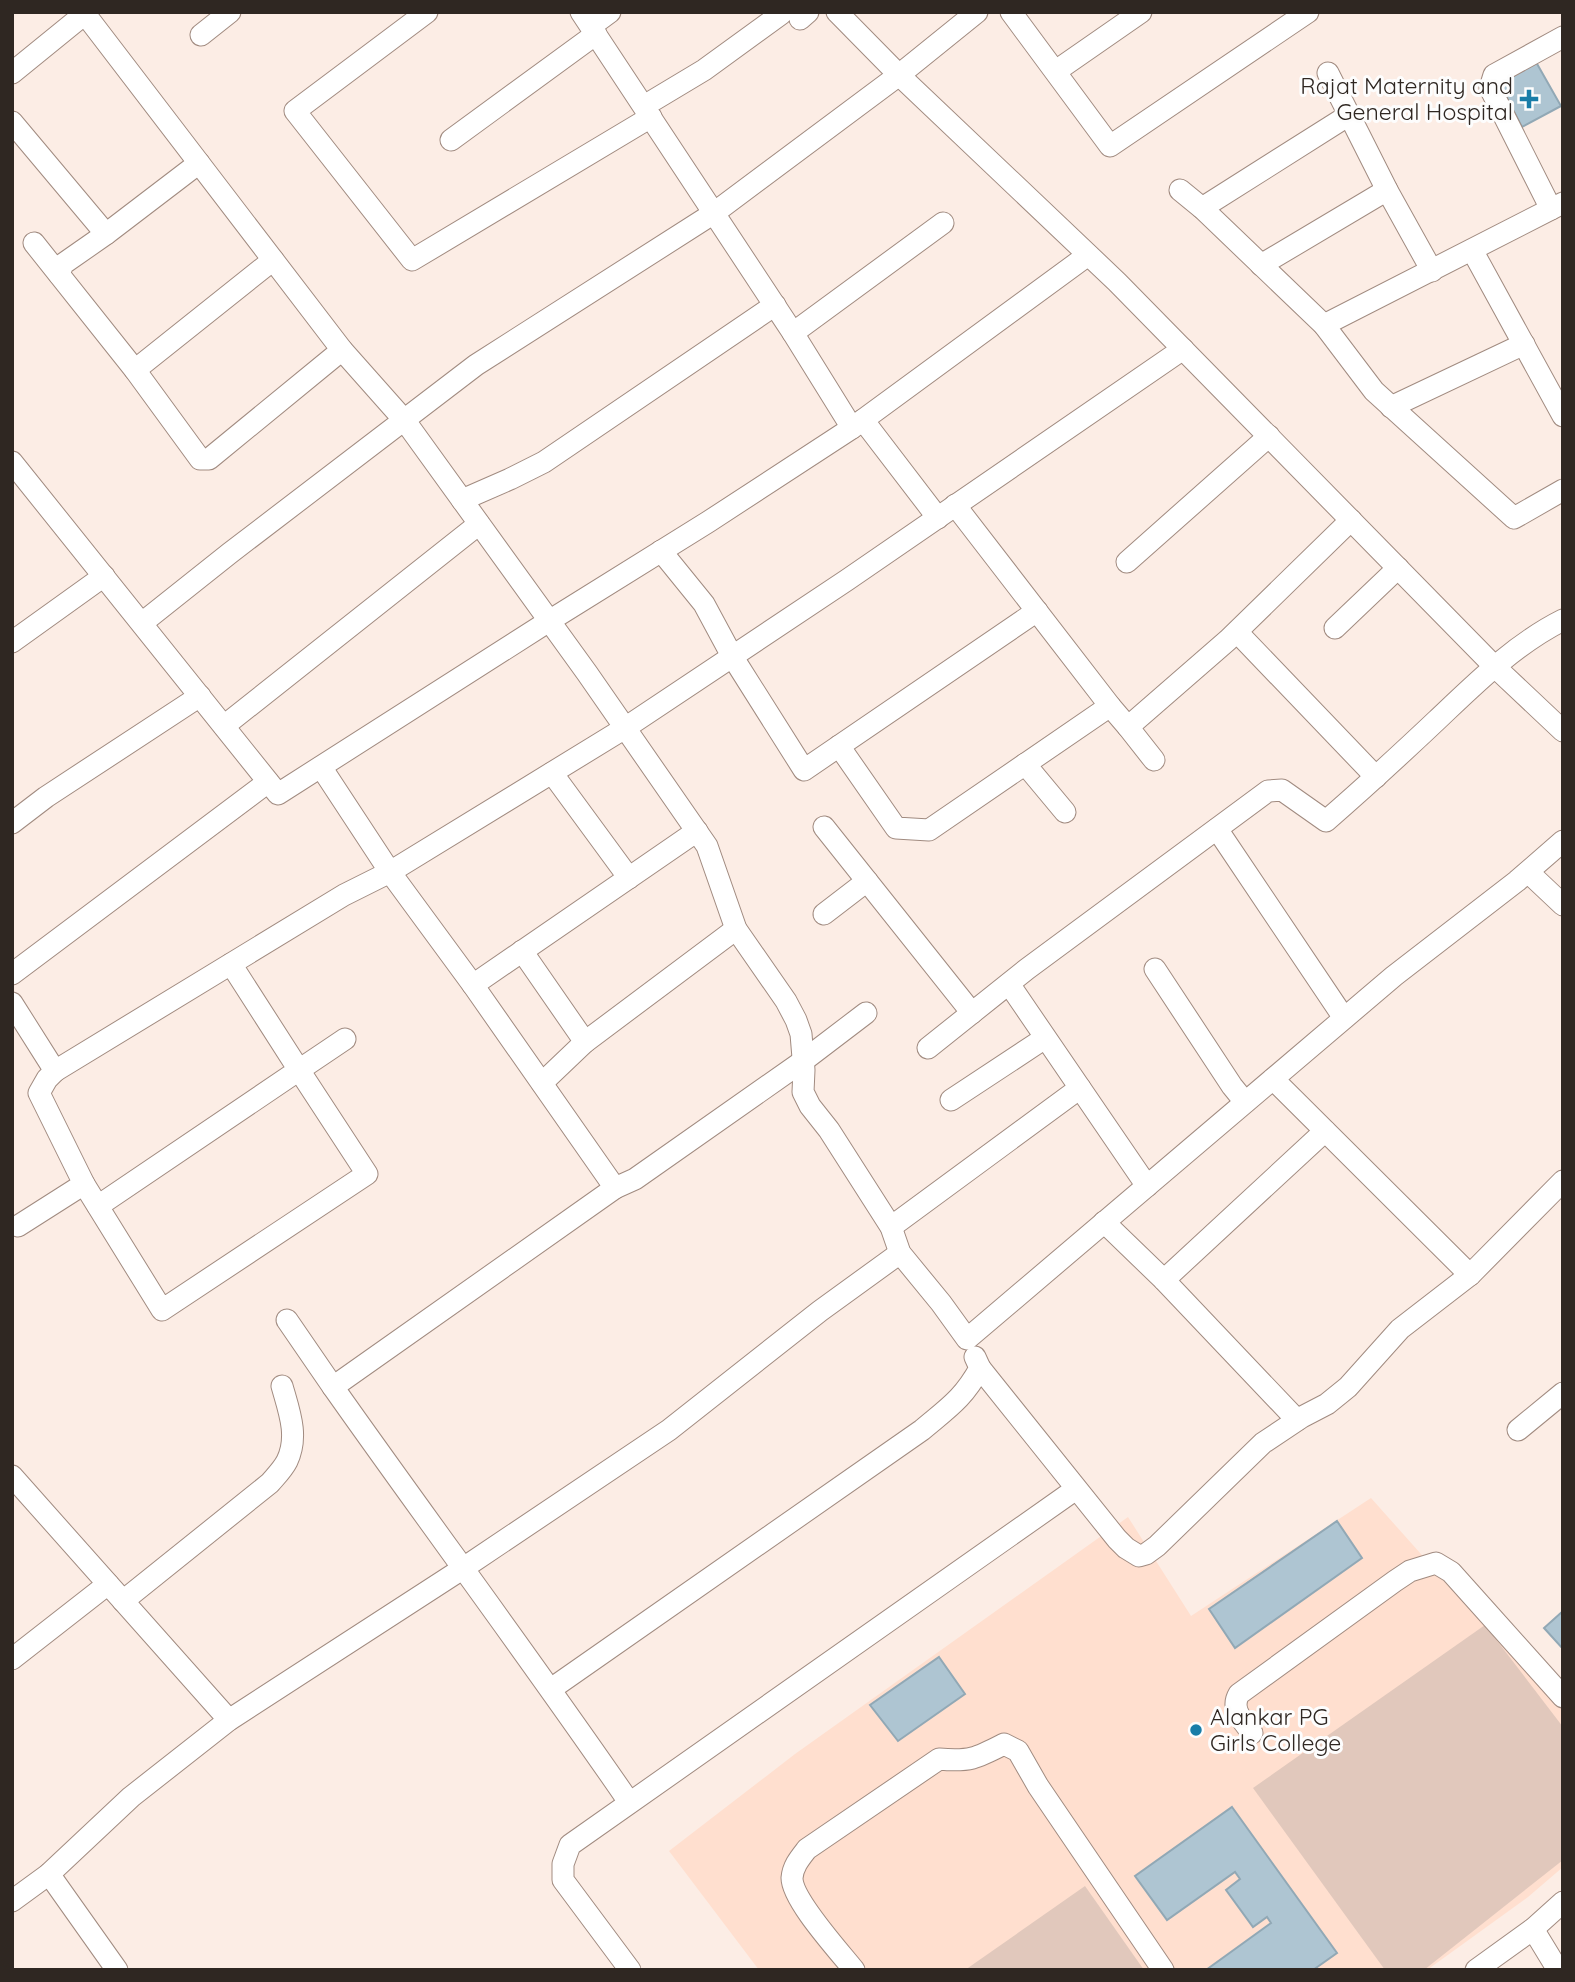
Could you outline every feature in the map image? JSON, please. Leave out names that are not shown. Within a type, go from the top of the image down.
[{"type":"street","points":[[201,34],[230,12]]},
{"type":"street","points":[[427,12],[295,111],[412,260],[647,112],[704,69],[796,15]]},
{"type":"street","points":[[451,140],[590,24],[610,12]]},
{"type":"street","points":[[837,12],[1183,349],[1493,667],[1563,731]]},
{"type":"street","points":[[142,623],[477,365],[714,213],[900,75],[978,12]]},
{"type":"street","points":[[1011,12],[1110,146],[1308,12]]},
{"type":"street","points":[[1056,71],[1142,12]]},
{"type":"street","points":[[12,73],[86,13],[342,350],[404,422],[549,621],[707,846],[736,929],[786,1001],[801,1034],[803,1092],[891,1227],[900,1253],[967,1339],[980,1368],[1126,1548],[1139,1556],[1146,1554],[1263,1443],[1327,1404],[1348,1387],[1400,1329],[1470,1275],[1563,1181]]},
{"type":"street","points":[[590,24],[793,332],[857,424],[947,511],[1037,611],[1154,760]]},
{"type":"street","points":[[1324,325],[1557,206],[1490,88],[1494,75],[1563,37]]},
{"type":"street","points":[[1328,73],[1387,190],[1432,271]]},
{"type":"street","points":[[1202,208],[1349,115]]},
{"type":"street","points":[[12,122],[106,234]]},
{"type":"street","points":[[59,274],[63,264],[199,163]]},
{"type":"street","points":[[1180,190],[1324,325],[1374,391],[1514,518],[1563,490]]},
{"type":"street","points":[[1261,265],[1387,190]]},
{"type":"street","points":[[793,332],[943,223]]},
{"type":"street","points":[[34,243],[135,370],[200,459],[209,460],[342,350]]},
{"type":"street","points":[[1472,250],[1563,416]]},
{"type":"street","points":[[14,468],[278,794],[857,424],[1088,255]]},
{"type":"street","points":[[135,370],[273,260]]},
{"type":"street","points":[[462,500],[544,461],[775,305]]},
{"type":"street","points":[[1391,407],[1524,344]]},
{"type":"street","points":[[231,964],[367,1174],[162,1310],[84,1184],[39,1093],[55,1071],[344,895],[390,872],[625,728],[1183,349]]},
{"type":"street","points":[[1127,562],[1269,436]]},
{"type":"street","points":[[1128,727],[1237,632],[1351,520]]},
{"type":"street","points":[[224,726],[479,524]]},
{"type":"street","points":[[661,551],[704,604],[732,656],[804,770],[1037,611]]},
{"type":"street","points":[[1335,628],[1398,568]]},
{"type":"street","points":[[12,642],[104,576]]},
{"type":"street","points":[[928,1048],[1009,984],[1268,791],[1282,790],[1326,821],[1493,667],[1550,626],[1563,620]]},
{"type":"street","points":[[1237,632],[1376,777]]},
{"type":"street","points":[[12,823],[46,797],[200,696]]},
{"type":"street","points":[[839,746],[896,828],[929,830],[1110,706]]},
{"type":"street","points":[[1025,764],[1065,812]]},
{"type":"street","points":[[321,766],[390,872],[615,1188]]},
{"type":"street","points":[[552,773],[629,877]]},
{"type":"street","points":[[12,974],[268,782]]},
{"type":"street","points":[[824,827],[972,1013]]},
{"type":"street","points":[[1217,829],[1344,1018]]},
{"type":"street","points":[[472,985],[697,831]]},
{"type":"street","points":[[967,1339],[1394,976],[1528,872],[1563,841]]},
{"type":"street","points":[[1528,872],[1563,905]]},
{"type":"street","points":[[824,914],[867,881]]},
{"type":"street","points":[[542,1083],[585,1042],[736,929]]},
{"type":"street","points":[[522,951],[585,1042]]},
{"type":"street","points":[[1155,969],[1245,1102]]},
{"type":"street","points":[[1009,984],[1147,1186]]},
{"type":"street","points":[[12,1003],[55,1071]]},
{"type":"street","points":[[333,1387],[615,1188],[635,1179],[803,1061],[866,1013]]},
{"type":"street","points":[[951,1100],[1045,1038]]},
{"type":"street","points":[[98,1206],[345,1039]]},
{"type":"street","points":[[1273,1079],[1470,1275]]},
{"type":"street","points":[[891,1227],[1080,1088]]},
{"type":"street","points":[[1164,1280],[1325,1131]]},
{"type":"street","points":[[14,1225],[84,1184]]},
{"type":"street","points":[[1104,1222],[1164,1280],[1297,1420]]},
{"type":"street","points":[[12,1901],[49,1874],[131,1797],[229,1720],[462,1569],[669,1430],[820,1311],[900,1253]]},
{"type":"street","points":[[288,1320],[629,1802]]},
{"type":"street","points":[[551,1689],[922,1430],[961,1398],[980,1368]]},
{"type":"street","points":[[123,1601],[270,1483],[286,1463],[292,1446],[293,1424],[282,1386]]},
{"type":"street","points":[[1518,1430],[1563,1393]]},
{"type":"street","points":[[12,1476],[229,1720]]},
{"type":"street","points":[[630,1970],[564,1880],[563,1864],[570,1845],[1076,1489]]},
{"type":"street","points":[[1252,1733],[1237,1712],[1236,1700],[1239,1694],[1410,1571],[1436,1563],[1451,1572],[1563,1697]]},
{"type":"street","points":[[12,1660],[108,1584]]},
{"type":"street","points":[[853,1970],[796,1897],[792,1879],[797,1861],[807,1849],[939,1759],[961,1761],[977,1758],[1004,1744],[1018,1751],[1038,1786],[1163,1970]]},
{"type":"street","points":[[49,1874],[117,1970]]},
{"type":"street","points":[[1476,1970],[1533,1929],[1563,1902]]},
{"type":"street","points":[[1533,1929],[1558,1970]]},
{"type":"shaded area","name":"Alankar PG Girls College","points":[[1371,1498],[1495,1637],[1563,1705],[1563,1867],[1528,1897],[1427,1970],[759,1970],[669,1851],[795,1754],[1128,1517],[1191,1616]]},
{"type":"shaded area","points":[[1485,1625],[1563,1727],[1563,1860],[1424,1970],[1385,1970],[1253,1788]]},
{"type":"shaded area","points":[[1085,1886],[1144,1970],[965,1970]]},
{"type":"building","points":[[1536,62],[1561,106],[1522,127],[1499,83]]},
{"type":"building","points":[[1337,1521],[1362,1558],[1235,1648],[1209,1609]]},
{"type":"building","points":[[1563,1611],[1563,1649],[1544,1628]]},
{"type":"building","points":[[939,1657],[965,1694],[898,1741],[870,1705]]},
{"type":"building","points":[[1232,1807],[1337,1953],[1313,1970],[1206,1970],[1271,1923],[1267,1917],[1253,1927],[1226,1890],[1240,1879],[1235,1872],[1167,1920],[1135,1876]]},
{"type":"place","name":"Rajat Maternity and General Hospital","points":[[1529,99]]},
{"type":"place","name":"Alankar PG Girls College","points":[[1196,1730]]}]
